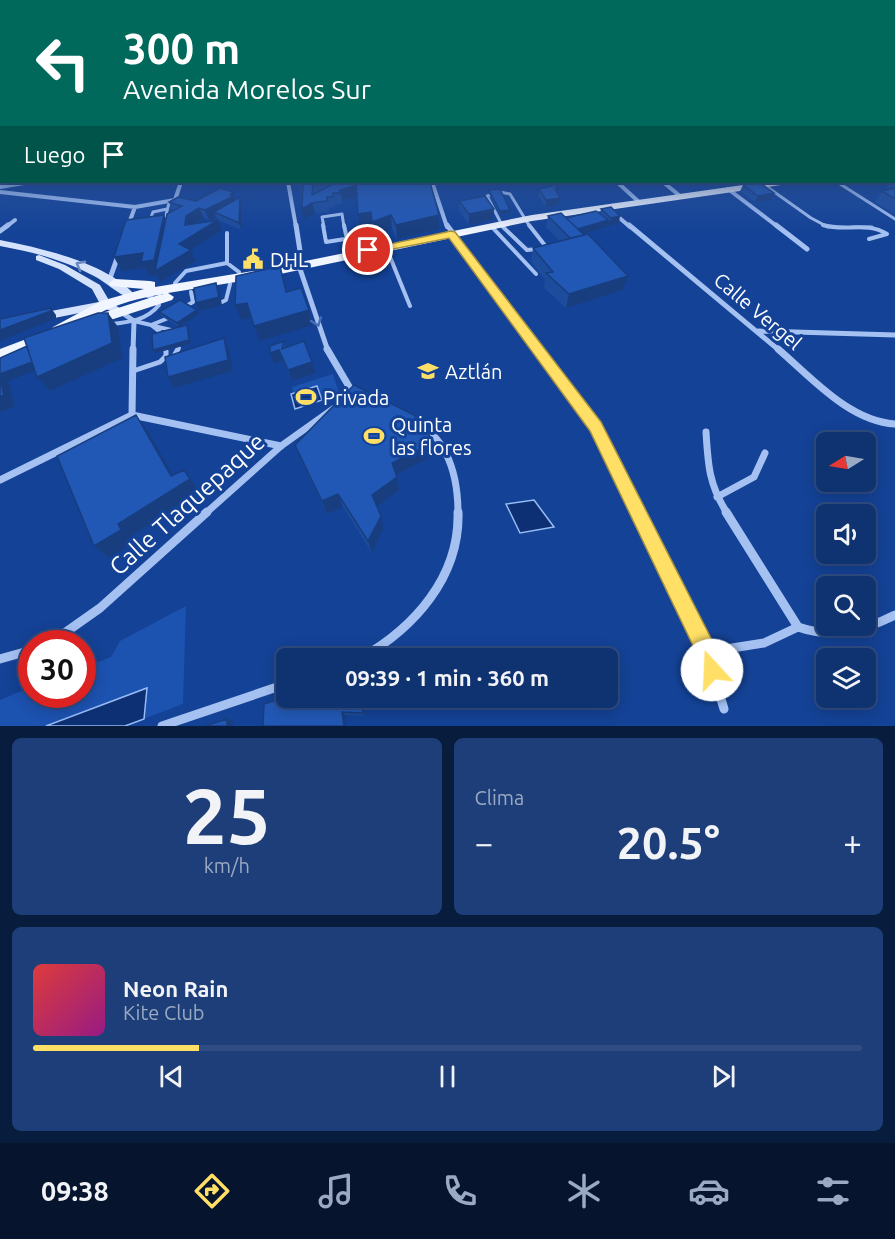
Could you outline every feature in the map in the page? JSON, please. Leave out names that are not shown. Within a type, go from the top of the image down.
[{"type":"main road","points":[[53,334],[106,304],[136,294],[266,273],[496,226],[521,215],[607,208],[772,183]]},
{"type":"main road","points":[[112,282],[175,283],[239,272],[266,273]]},
{"type":"main road","points":[[0,355],[53,334],[156,300],[194,298],[266,273]]},
{"type":"street","points":[[0,187],[24,183]]},
{"type":"street","points":[[0,192],[135,207],[169,203],[177,197],[181,183]]},
{"type":"street","points":[[288,183],[300,251],[299,266],[328,351],[352,394],[363,398]]},
{"type":"street","points":[[432,183],[441,214],[451,234],[596,427],[707,652],[724,708]]},
{"type":"street","points":[[618,183],[639,202]]},
{"type":"street","points":[[664,183],[680,196]]},
{"type":"street","points":[[728,189],[807,249]]},
{"type":"street","points":[[126,234],[135,207]]},
{"type":"street","name":"Calle Vergel","points":[[607,208],[851,410],[878,423],[895,424]]},
{"type":"street","points":[[0,231],[15,220]]},
{"type":"street","points":[[0,243],[52,254],[136,294]]},
{"type":"street","points":[[112,282],[122,243]]},
{"type":"street","points":[[0,250],[44,259],[62,267],[96,287],[106,304],[134,321],[132,415]]},
{"type":"street","points":[[26,320],[106,304]]},
{"type":"street","points":[[757,331],[895,335]]},
{"type":"street","name":"Calle Tlaquepaque","points":[[72,630],[100,608],[281,446],[352,394]]},
{"type":"street","points":[[0,480],[132,415],[281,446]]},
{"type":"street","points":[[377,648],[394,637],[423,610],[444,579],[459,528],[458,484],[445,448],[422,423],[402,415]]},
{"type":"street","points":[[706,432],[709,474],[717,497],[798,627],[812,633],[838,635],[873,626],[895,615]]},
{"type":"street","points":[[717,497],[754,477],[765,453]]},
{"type":"street","points":[[707,652],[764,643],[798,627]]},
{"type":"street","points":[[0,659],[18,654]]},
{"type":"street","points":[[162,726],[276,687]]},
{"type":"lane","points":[[838,183],[895,219]]},
{"type":"lane","points":[[764,184],[822,225],[837,228],[863,224],[879,228],[887,234],[869,239]]},
{"type":"lane","points":[[496,226],[527,250],[548,246],[521,215],[506,193],[492,193],[488,196],[496,226],[536,274]]},
{"type":"lane","points":[[159,229],[163,226],[169,203]]},
{"type":"lane","points":[[489,203],[500,206],[493,211]]},
{"type":"lane","points":[[150,222],[153,212],[167,209]]},
{"type":"lane","points":[[345,238],[326,242],[322,217],[342,214],[350,254]]},
{"type":"lane","points":[[227,233],[227,263]]},
{"type":"lane","points":[[386,247],[410,306]]},
{"type":"lane","points":[[175,283],[186,271],[227,263],[239,272]]},
{"type":"lane","points":[[220,294],[229,287]]},
{"type":"lane","points":[[222,302],[226,300],[229,287]]},
{"type":"lane","points":[[85,329],[134,321],[156,310],[159,305],[156,300],[136,294]]},
{"type":"lane","points":[[186,306],[194,298]]},
{"type":"lane","points":[[194,298],[197,311]]},
{"type":"lane","points":[[152,325],[166,319]]},
{"type":"lane","points":[[134,321],[169,328],[176,332]]},
{"type":"lane","points":[[152,325],[164,335]]},
{"type":"lane","points":[[169,328],[176,325]]},
{"type":"lane","points":[[53,334],[70,331]]},
{"type":"lane","points":[[133,371],[175,355],[179,347]]},
{"type":"lane","points":[[160,362],[166,356],[166,351]]},
{"type":"shaded area","points":[[333,374],[339,393],[297,408],[292,387]]},
{"type":"shaded area","name":"Privada","points":[[317,386],[322,400],[295,409],[291,394]]},
{"type":"shaded area","points":[[534,500],[554,527],[520,533],[506,504]]},
{"type":"shaded area","points":[[186,606],[183,704],[125,726],[0,726],[0,700],[18,692],[18,708],[96,708],[96,663],[111,657],[120,641]]},
{"type":"shaded area","points":[[147,688],[144,719],[125,726],[46,726]]},
{"type":"building","points":[[303,183],[354,183],[355,186],[340,190],[340,193],[333,193],[333,197],[327,197],[327,201],[312,203],[302,209]],"holes":[[[333,184],[312,195],[313,185]]]},
{"type":"building","points":[[356,183],[430,183],[439,215],[396,225],[391,215],[372,222],[371,212],[358,214]]},
{"type":"building","points":[[760,183],[774,193],[758,196],[743,185]]},
{"type":"building","points":[[555,185],[560,198],[546,200],[539,189]]},
{"type":"building","points":[[220,188],[233,192],[230,195],[232,197],[205,210],[199,208],[186,216],[185,225],[218,220],[179,244],[191,250],[155,271],[167,214],[182,206],[169,202],[178,197],[196,201]]},
{"type":"building","points":[[895,188],[895,199],[882,191]]},
{"type":"building","points":[[500,189],[510,210],[500,211],[489,190]]},
{"type":"building","points":[[485,196],[494,209],[469,214],[459,201]]},
{"type":"building","points":[[240,197],[239,223],[214,212]]},
{"type":"building","points":[[611,207],[620,216],[611,218],[601,209]]},
{"type":"building","points":[[596,211],[608,220],[578,229],[566,218]]},
{"type":"building","points":[[561,213],[584,235],[570,238],[548,216]]},
{"type":"building","points":[[164,215],[154,260],[141,262],[143,253],[114,257],[126,220]]},
{"type":"building","points":[[588,234],[628,276],[569,294],[546,273],[553,272],[533,248]]},
{"type":"building","points":[[280,266],[286,292],[301,288],[309,310],[254,326],[247,303],[235,305],[236,276]]},
{"type":"building","points":[[216,283],[219,297],[196,303],[194,288]]},
{"type":"building","points":[[180,300],[197,310],[177,323],[159,312]]},
{"type":"building","points":[[51,308],[51,311],[0,330],[0,319]]},
{"type":"building","points":[[98,313],[108,313],[112,343],[37,377],[24,338]]},
{"type":"building","points":[[187,325],[189,340],[153,350],[152,334]]},
{"type":"building","points":[[224,338],[228,360],[168,377],[165,357]]},
{"type":"building","points":[[284,341],[282,349],[304,341],[312,362],[288,370],[279,350],[270,353],[270,346]]},
{"type":"building","points":[[27,346],[32,362],[0,374],[0,358]]},
{"type":"building","points":[[0,380],[4,395],[0,397]]},
{"type":"building","name":"Quinta las flores","points":[[354,385],[414,415],[434,442],[392,463],[397,477],[372,495],[381,516],[368,541],[338,494],[322,501],[295,445]]},
{"type":"building","points":[[136,415],[171,476],[184,470],[190,479],[118,524],[121,530],[94,546],[57,456]]},
{"type":"building","points":[[276,700],[276,708],[363,708],[363,713],[342,712],[344,726],[263,726],[264,704]]},
{"type":"building","points":[[227,719],[227,726],[205,726]]},
{"type":"place","name":"DHL","points":[[253,259]]},
{"type":"place","name":"Aztlán","points":[[428,371]]},
{"type":"place","name":"Privada","points":[[306,397]]},
{"type":"place","name":"Quinta las flores","points":[[374,436]]},
{"type":"route","points":[[368,250],[451,234],[520,329],[564,381],[596,427],[707,652],[712,670]]}]
